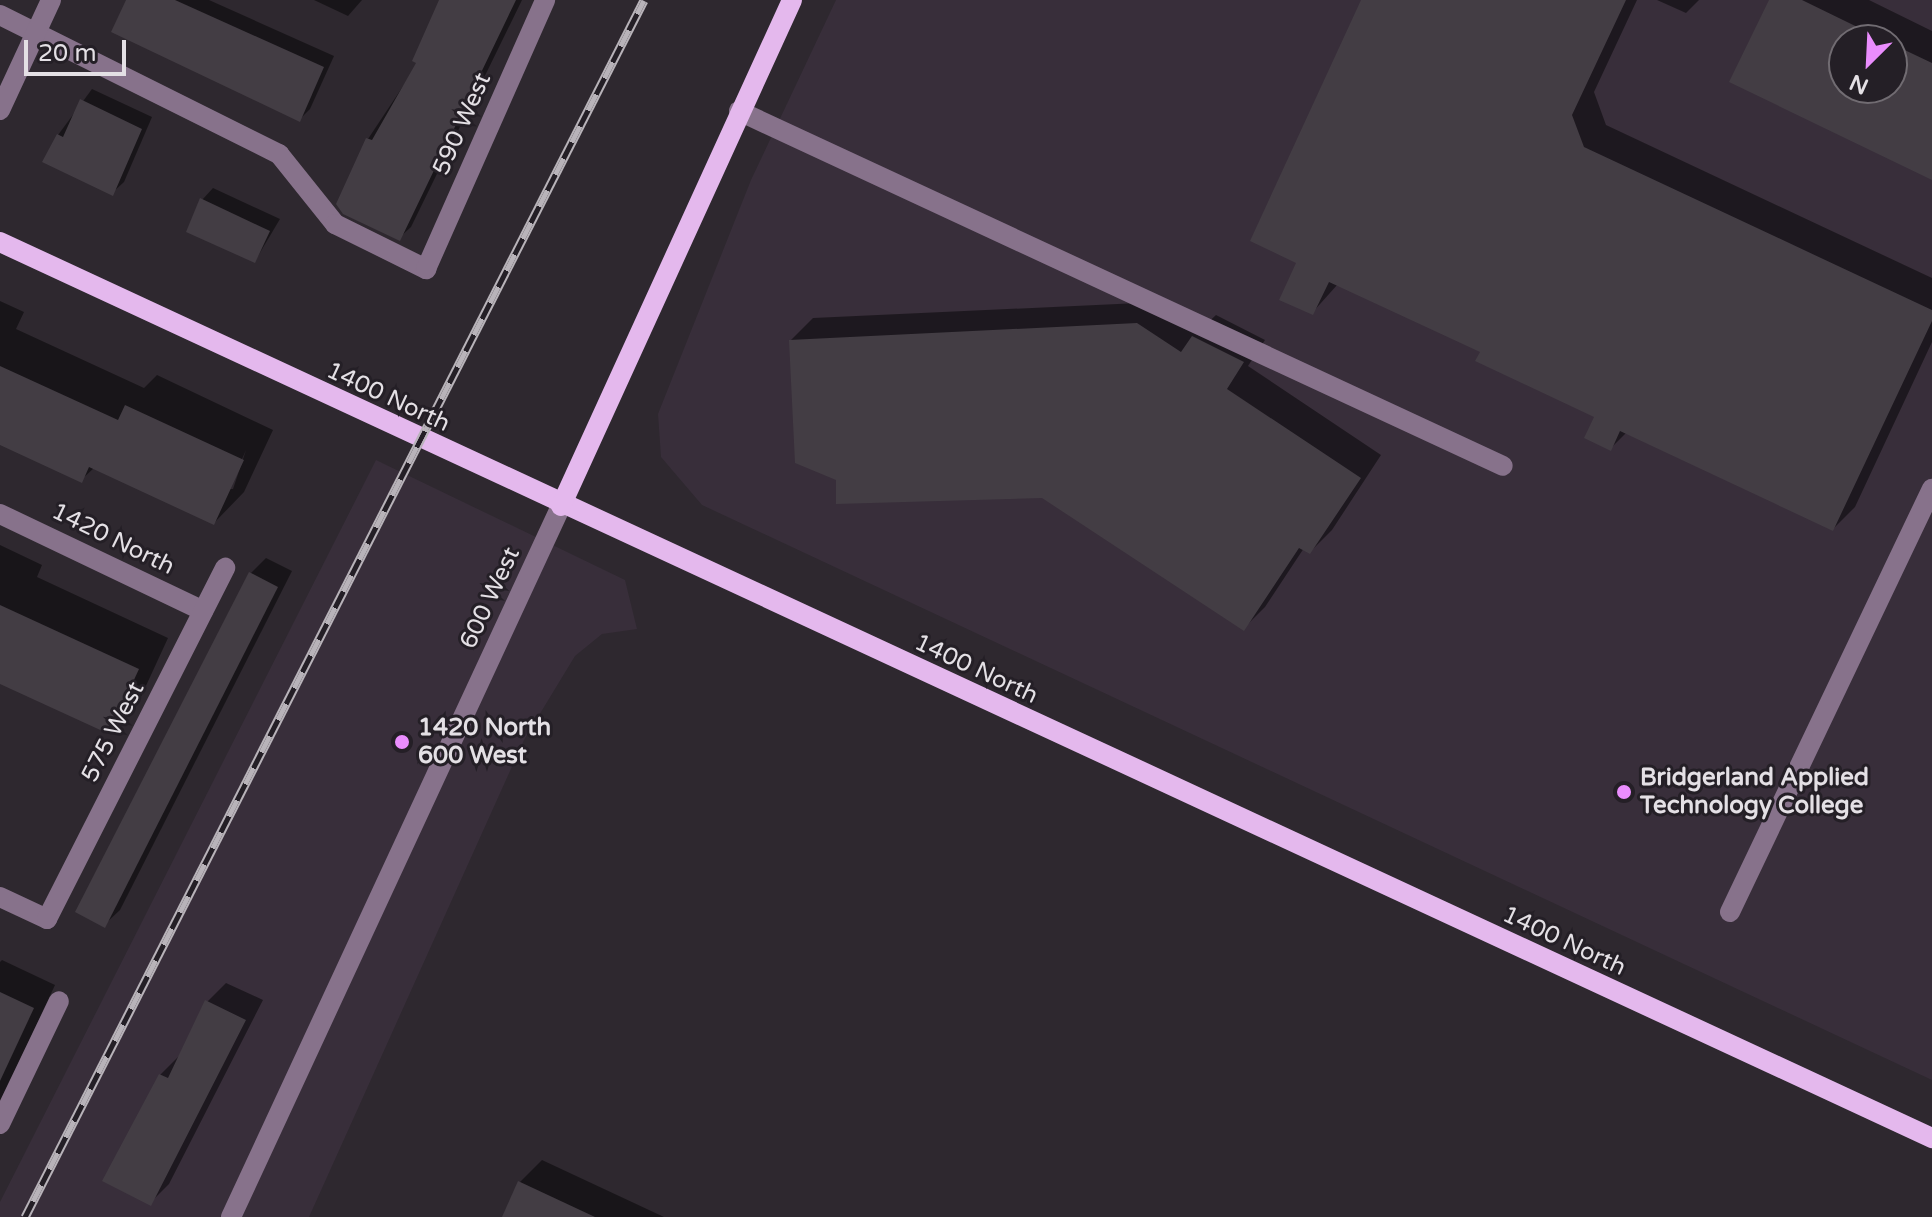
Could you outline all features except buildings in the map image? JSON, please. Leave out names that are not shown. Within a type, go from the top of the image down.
[{"type":"main road","name":"600 West","points":[[561,506],[792,0]]},
{"type":"main road","name":"1400 North","points":[[0,242],[561,506],[1932,1138]]},
{"type":"street","points":[[0,110],[51,0]]},
{"type":"street","name":"590 West","points":[[36,32],[279,154],[335,224],[426,269],[545,0]]},
{"type":"street","points":[[0,15],[36,32]]},
{"type":"street","points":[[739,111],[1503,466]]},
{"type":"street","points":[[1730,912],[1932,489]]},
{"type":"street","name":"600 West","points":[[231,1217],[561,506]]},
{"type":"street","name":"1420 North","points":[[0,514],[203,611]]},
{"type":"street","name":"575 West","points":[[0,897],[47,919],[225,568]]},
{"type":"street","points":[[0,1124],[59,1001]]},
{"type":"shaded area","name":"Bridgerland Applied Technology College","points":[[836,0],[1932,0],[1932,1080],[702,505],[661,457],[658,414],[751,180]]},
{"type":"shaded area","points":[[376,460],[625,580],[637,629],[602,634],[575,656],[524,740],[309,1217],[0,1217],[0,1202]]},
{"type":"railway","points":[[25,1217],[644,0]]},
{"type":"place","name":"1420 North 600 West","points":[[402,742]]},
{"type":"place","name":"Bridgerland Applied Technology College","points":[[1624,792]]}]
